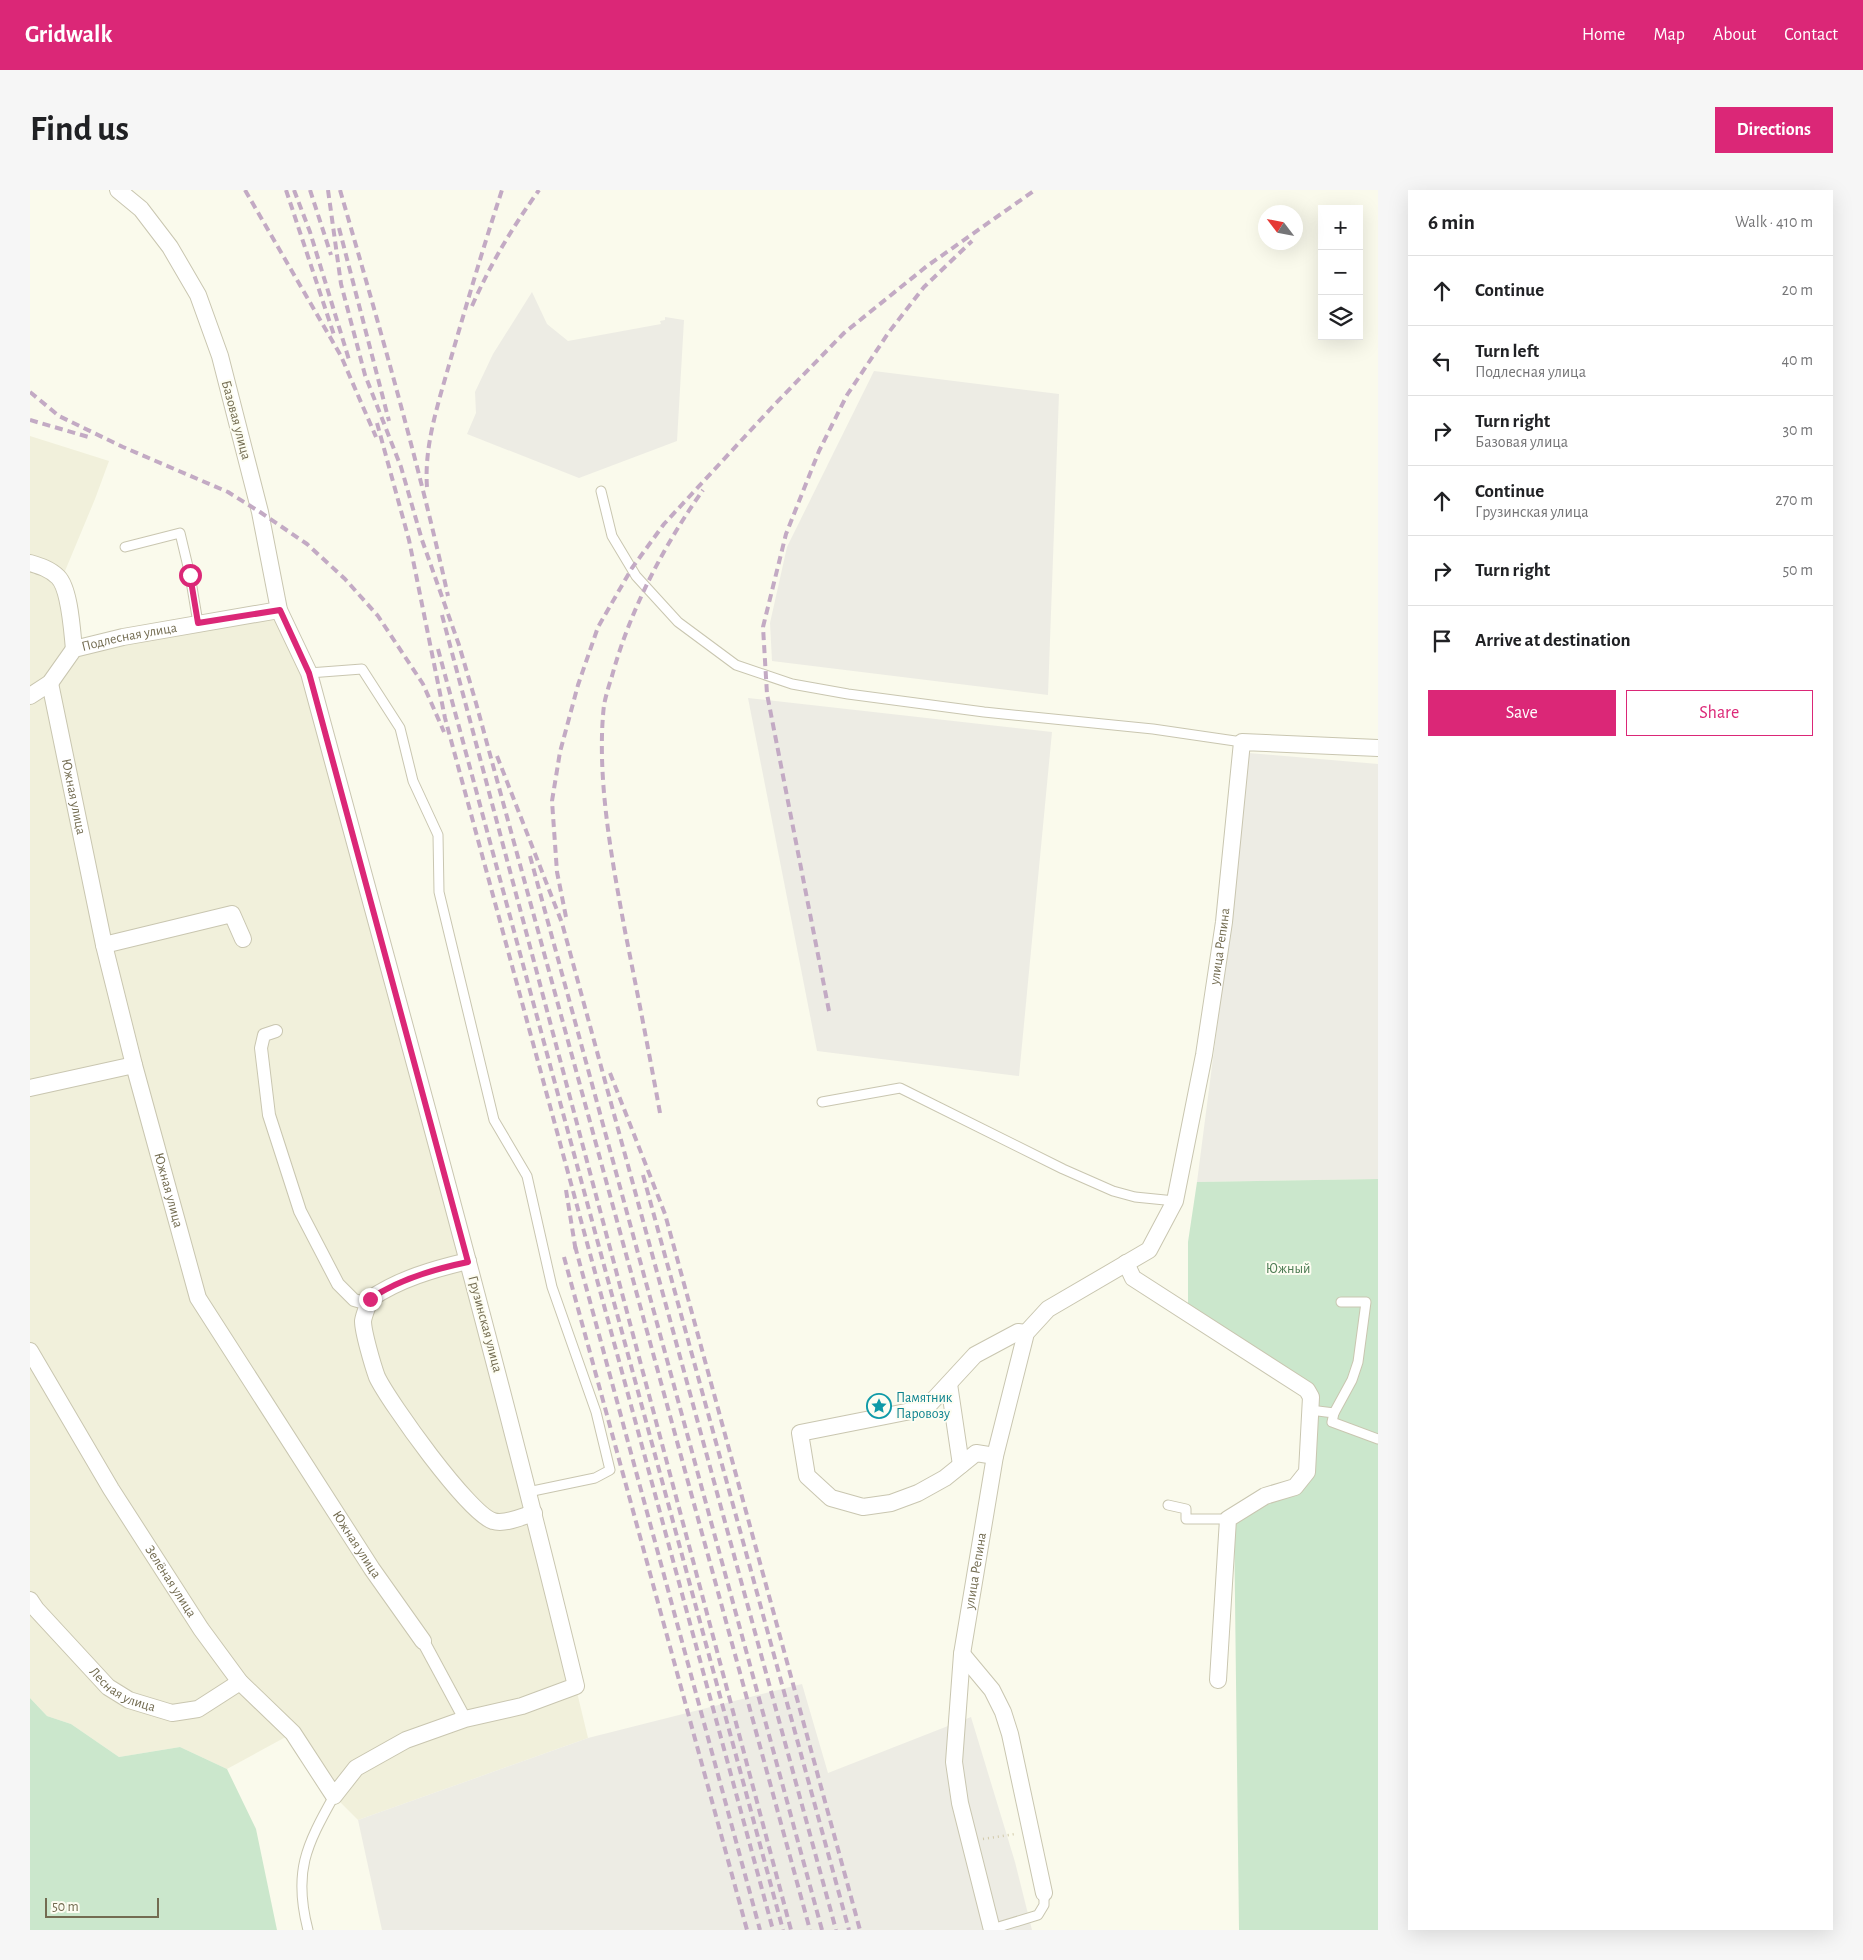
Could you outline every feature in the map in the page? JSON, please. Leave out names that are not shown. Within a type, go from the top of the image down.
[{"type":"street","name":"Базовая улица","points":[[118,190],[141,209],[170,247],[198,295],[220,356],[258,502],[280,610],[309,673]]},
{"type":"street","points":[[30,562],[48,570],[59,578],[65,589],[74,649]]},
{"type":"street","name":"Подлесная улица","points":[[30,696],[50,683],[74,649],[122,637],[280,610]]},
{"type":"street","name":"Грузинская улица","points":[[309,673],[468,1262],[534,1513],[576,1686],[522,1706],[465,1719]]},
{"type":"street","name":"Южная улица","points":[[50,683],[104,945],[134,1065],[198,1298],[372,1570],[423,1640]]},
{"type":"street","points":[[1242,742],[1378,748]]},
{"type":"street","name":"улица Репина","points":[[992,1929],[960,1803],[954,1762],[962,1654],[995,1456],[1026,1333],[1048,1309],[1149,1250],[1175,1201],[1204,1055],[1224,922],[1242,742]]},
{"type":"street","points":[[104,945],[232,914],[243,939]]},
{"type":"street","points":[[276,1030],[264,1035],[261,1048],[269,1115],[300,1211],[338,1284],[354,1300],[368,1304]]},
{"type":"street","points":[[30,1088],[134,1065]]},
{"type":"street","points":[[468,1262],[434,1269],[385,1288],[370,1299],[363,1321],[376,1375],[387,1394],[459,1492],[477,1512],[494,1522],[534,1513]]},
{"type":"street","points":[[1126,1263],[1133,1278],[1307,1390],[1311,1397],[1307,1472],[1295,1487],[1265,1496],[1228,1519],[1218,1680]]},
{"type":"street","points":[[995,1456],[976,1453],[945,1478],[918,1493],[891,1503],[863,1507],[831,1498],[807,1476],[800,1433],[926,1408],[975,1355],[1018,1332],[1026,1333]]},
{"type":"street","name":"Зелёная улица","points":[[30,1351],[111,1489],[201,1629],[240,1682],[293,1733],[334,1796]]},
{"type":"street","points":[[948,1384],[961,1465]]},
{"type":"street","name":"Лесная улица","points":[[30,1600],[36,1609],[108,1687],[129,1700],[172,1713],[198,1709],[240,1682]]},
{"type":"street","points":[[334,1796],[356,1768],[406,1740],[465,1719],[423,1640]]},
{"type":"street","points":[[962,1654],[992,1690],[1003,1712],[1010,1734],[1044,1892]]},
{"type":"lane","points":[[601,491],[612,536],[636,576],[678,622],[736,664],[792,684],[848,694],[984,712],[1153,729],[1242,742]]},
{"type":"lane","points":[[125,547],[180,532],[198,623]]},
{"type":"lane","points":[[309,673],[362,669],[400,728],[412,781],[438,834],[439,892],[494,1120],[527,1176],[552,1287],[596,1412],[610,1470],[595,1478],[528,1492]]},
{"type":"lane","points":[[822,1102],[900,1088],[1063,1169],[1113,1191],[1136,1198],[1175,1201]]},
{"type":"lane","points":[[1341,1302],[1366,1302],[1358,1362],[1352,1380],[1334,1413],[1332,1422],[1378,1439]]},
{"type":"lane","points":[[1310,1410],[1334,1413]]},
{"type":"lane","points":[[1168,1504],[1186,1509],[1186,1519],[1228,1519]]},
{"type":"lane","points":[[308,1930],[302,1905],[302,1870],[312,1836],[334,1796]]},
{"type":"lane","points":[[992,1929],[1038,1915],[1044,1905],[1044,1892]]},
{"type":"path","points":[[969,1840],[1031,1832]]},
{"type":"shaded area","points":[[532,292],[547,324],[568,341],[661,324],[660,321],[665,320],[665,317],[684,320],[677,441],[579,478],[467,434],[476,413],[475,392],[493,354]]},
{"type":"shaded area","points":[[874,371],[1059,394],[1048,695],[772,661],[770,623],[787,547]]},
{"type":"shaded area","points":[[30,436],[109,461],[65,571],[69,584],[75,649],[279,610],[309,673],[534,1513],[588,1738],[358,1820],[334,1796],[293,1733],[227,1769],[180,1747],[119,1757],[71,1724],[47,1716],[30,1698]]},
{"type":"shaded area","points":[[748,698],[1052,732],[1019,1076],[817,1051]]},
{"type":"shaded area","points":[[1249,753],[1378,764],[1378,1179],[1197,1182],[1229,934]]},
{"type":"shaded area","points":[[802,1684],[828,1773],[971,1717],[1015,1862],[1032,1930],[382,1930],[358,1820],[588,1738]]},
{"type":"green space","name":"Южный","points":[[1378,1179],[1378,1930],[1239,1930],[1234,1515],[1307,1472],[1311,1397],[1188,1308],[1188,1242],[1197,1182]]},
{"type":"green space","points":[[30,1698],[47,1716],[71,1724],[119,1757],[180,1747],[227,1769],[256,1829],[277,1930],[30,1930]]},
{"type":"railway","points":[[245,190],[341,356],[376,437]]},
{"type":"railway","points":[[286,190],[334,335]]},
{"type":"railway","points":[[294,190],[310,232],[350,363]]},
{"type":"railway","points":[[310,190],[331,255]]},
{"type":"railway","points":[[328,190],[341,284],[365,375],[401,467],[422,540],[459,645],[476,703],[810,1930]]},
{"type":"railway","points":[[340,190],[411,443],[448,596]]},
{"type":"railway","points":[[427,487],[428,456],[436,410],[502,190]]},
{"type":"railway","points":[[472,306],[502,246],[539,190]]},
{"type":"railway","points":[[566,917],[557,872],[552,801],[560,752],[578,685],[598,627],[632,568],[664,524],[775,404],[844,333],[927,266],[1035,190]]},
{"type":"railway","points":[[339,228],[389,421]]},
{"type":"railway","points":[[829,1011],[767,694],[763,627],[786,534],[819,451],[847,395],[889,332],[924,287],[972,241]]},
{"type":"railway","points":[[30,392],[59,416],[123,447],[228,492],[307,544],[345,579],[378,616],[423,684],[444,732]]},
{"type":"railway","points":[[30,420],[92,438]]},
{"type":"railway","points":[[377,423],[409,540],[445,718],[773,1930]]},
{"type":"railway","points":[[660,1113],[611,847],[604,789],[602,732],[604,705],[619,651],[638,603],[675,533],[703,490]]},
{"type":"railway","points":[[442,615],[791,1930]]},
{"type":"railway","points":[[438,649],[783,1930]]},
{"type":"railway","points":[[497,756],[562,923],[836,1930]]},
{"type":"railway","points":[[530,856],[822,1930]]},
{"type":"railway","points":[[610,1073],[665,1214],[860,1930]]},
{"type":"railway","points":[[643,1175],[849,1930]]},
{"type":"railway","points":[[566,1190],[576,1252]]},
{"type":"railway","points":[[575,1246],[760,1930]]},
{"type":"railway","points":[[564,1257],[747,1930]]},
{"type":"place","name":"Памятник Паровозу","points":[[879,1406]]},
{"type":"route","points":[[190,575],[198,623],[280,610],[309,673],[468,1262],[434,1269],[385,1288],[370,1299]]}]
